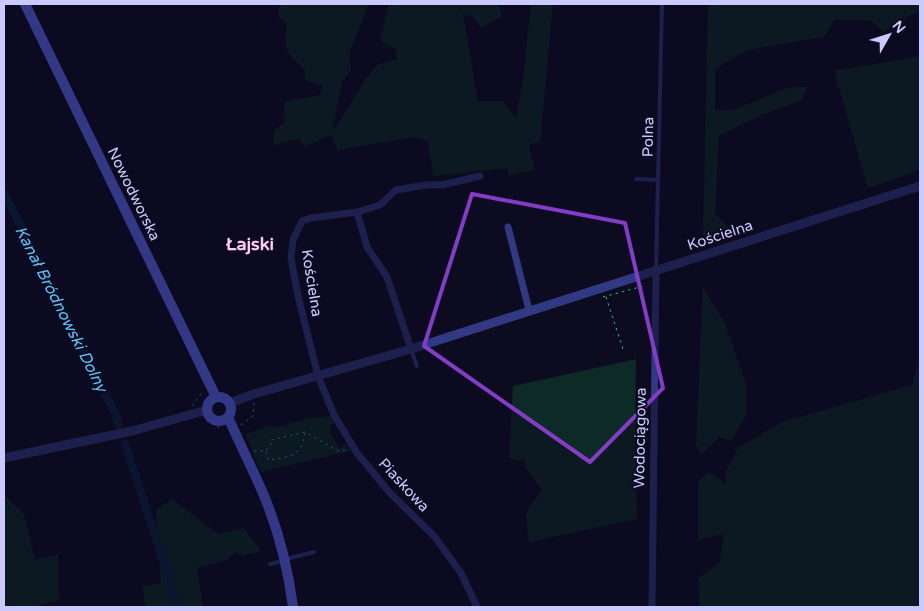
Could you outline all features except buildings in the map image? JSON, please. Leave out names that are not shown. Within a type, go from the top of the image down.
[{"type":"main road","name":"Nowodworska","points":[[25,4],[216,397]]},
{"type":"main road","points":[[216,397],[224,397],[230,403],[231,410],[228,417],[219,421],[214,420],[209,415],[207,410],[209,402],[216,397]]},
{"type":"main road","points":[[228,417],[263,492],[284,560],[293,607]]},
{"type":"street","name":"Kościelna","points":[[318,376],[298,296],[291,258],[293,240],[296,230],[302,221],[311,218],[357,212],[380,205],[396,190],[426,185],[442,185],[480,176]]},
{"type":"street","name":"Kościelna","points":[[230,403],[254,394],[411,349],[920,186]]},
{"type":"street","points":[[357,212],[367,246],[387,277],[411,349]]},
{"type":"street","points":[[508,227],[529,310]]},
{"type":"street","name":"Wodociągowa","points":[[652,607],[656,270]]},
{"type":"street","name":"Piaskowa","points":[[318,376],[334,415],[353,447],[390,493],[434,536],[461,573],[477,607]]},
{"type":"street","points":[[4,458],[111,436],[207,410]]},
{"type":"lane","name":"Polna","points":[[656,270],[662,4]]},
{"type":"lane","points":[[636,179],[658,180]]},
{"type":"lane","points":[[411,349],[417,366]]},
{"type":"lane","points":[[270,564],[314,552]]},
{"type":"path","points":[[602,287],[622,349]]},
{"type":"path","points":[[271,440],[305,432],[338,451],[353,447]]},
{"type":"path","points":[[266,451],[268,460],[292,456],[301,447],[305,432]]},
{"type":"path","points":[[266,451],[275,440]]},
{"type":"path","points":[[249,451],[266,451]]},
{"type":"highlighted area","points":[[472,194],[625,223],[663,388],[590,462],[424,346]]},
{"type":"green space","points":[[280,4],[369,4],[349,54],[351,71],[342,82],[332,133],[367,77],[377,65],[397,59],[396,50],[380,40],[389,4],[498,4],[502,16],[481,28],[473,17],[463,14],[478,101],[503,101],[516,118],[523,80],[531,4],[553,4],[540,142],[529,144],[535,170],[508,175],[508,168],[434,176],[427,141],[414,137],[338,150],[331,135],[305,146],[298,139],[273,145],[274,131],[284,123],[285,102],[320,95],[323,86],[305,80],[305,70],[287,50],[285,40],[287,24],[278,16]]},
{"type":"green space","points":[[708,4],[920,4],[920,12],[914,13],[884,32],[871,21],[835,19],[824,37],[748,50],[715,69],[715,110],[733,110],[790,87],[807,87],[802,100],[754,118],[719,136],[715,213],[733,232],[703,235]]},
{"type":"green space","points":[[920,56],[920,170],[868,188],[834,71]]},
{"type":"green space","points":[[703,287],[724,322],[747,386],[746,415],[731,441],[719,437],[702,454],[696,445]]},
{"type":"green space","points":[[920,356],[920,607],[700,607],[698,579],[720,562],[724,534],[698,540],[698,481],[709,472],[726,484],[726,471],[738,448],[782,422],[912,385]]},
{"type":"green space","points":[[636,359],[637,519],[529,542],[526,516],[529,507],[542,490],[526,468],[525,459],[516,461],[509,457],[513,386]]},
{"type":"green space","points":[[331,416],[334,421],[329,429],[339,449],[346,444],[350,451],[261,472],[245,434],[269,426],[277,427],[310,418]]},
{"type":"green space","points":[[4,495],[24,514],[35,560],[58,554],[59,600],[32,607],[4,607]]},
{"type":"green space","points":[[172,499],[218,534],[244,528],[261,551],[242,556],[235,552],[227,560],[197,568],[203,607],[146,607],[142,586],[161,583],[156,510]]},
{"type":"waterway","name":"Kanał Bródnowski Dolny","points":[[4,193],[115,413],[119,425]]},
{"type":"waterway","name":"Kanał Bródnowski Dolny","points":[[125,444],[177,607]]},
{"type":"district","name":"Łajski","points":[[250,244]]}]
